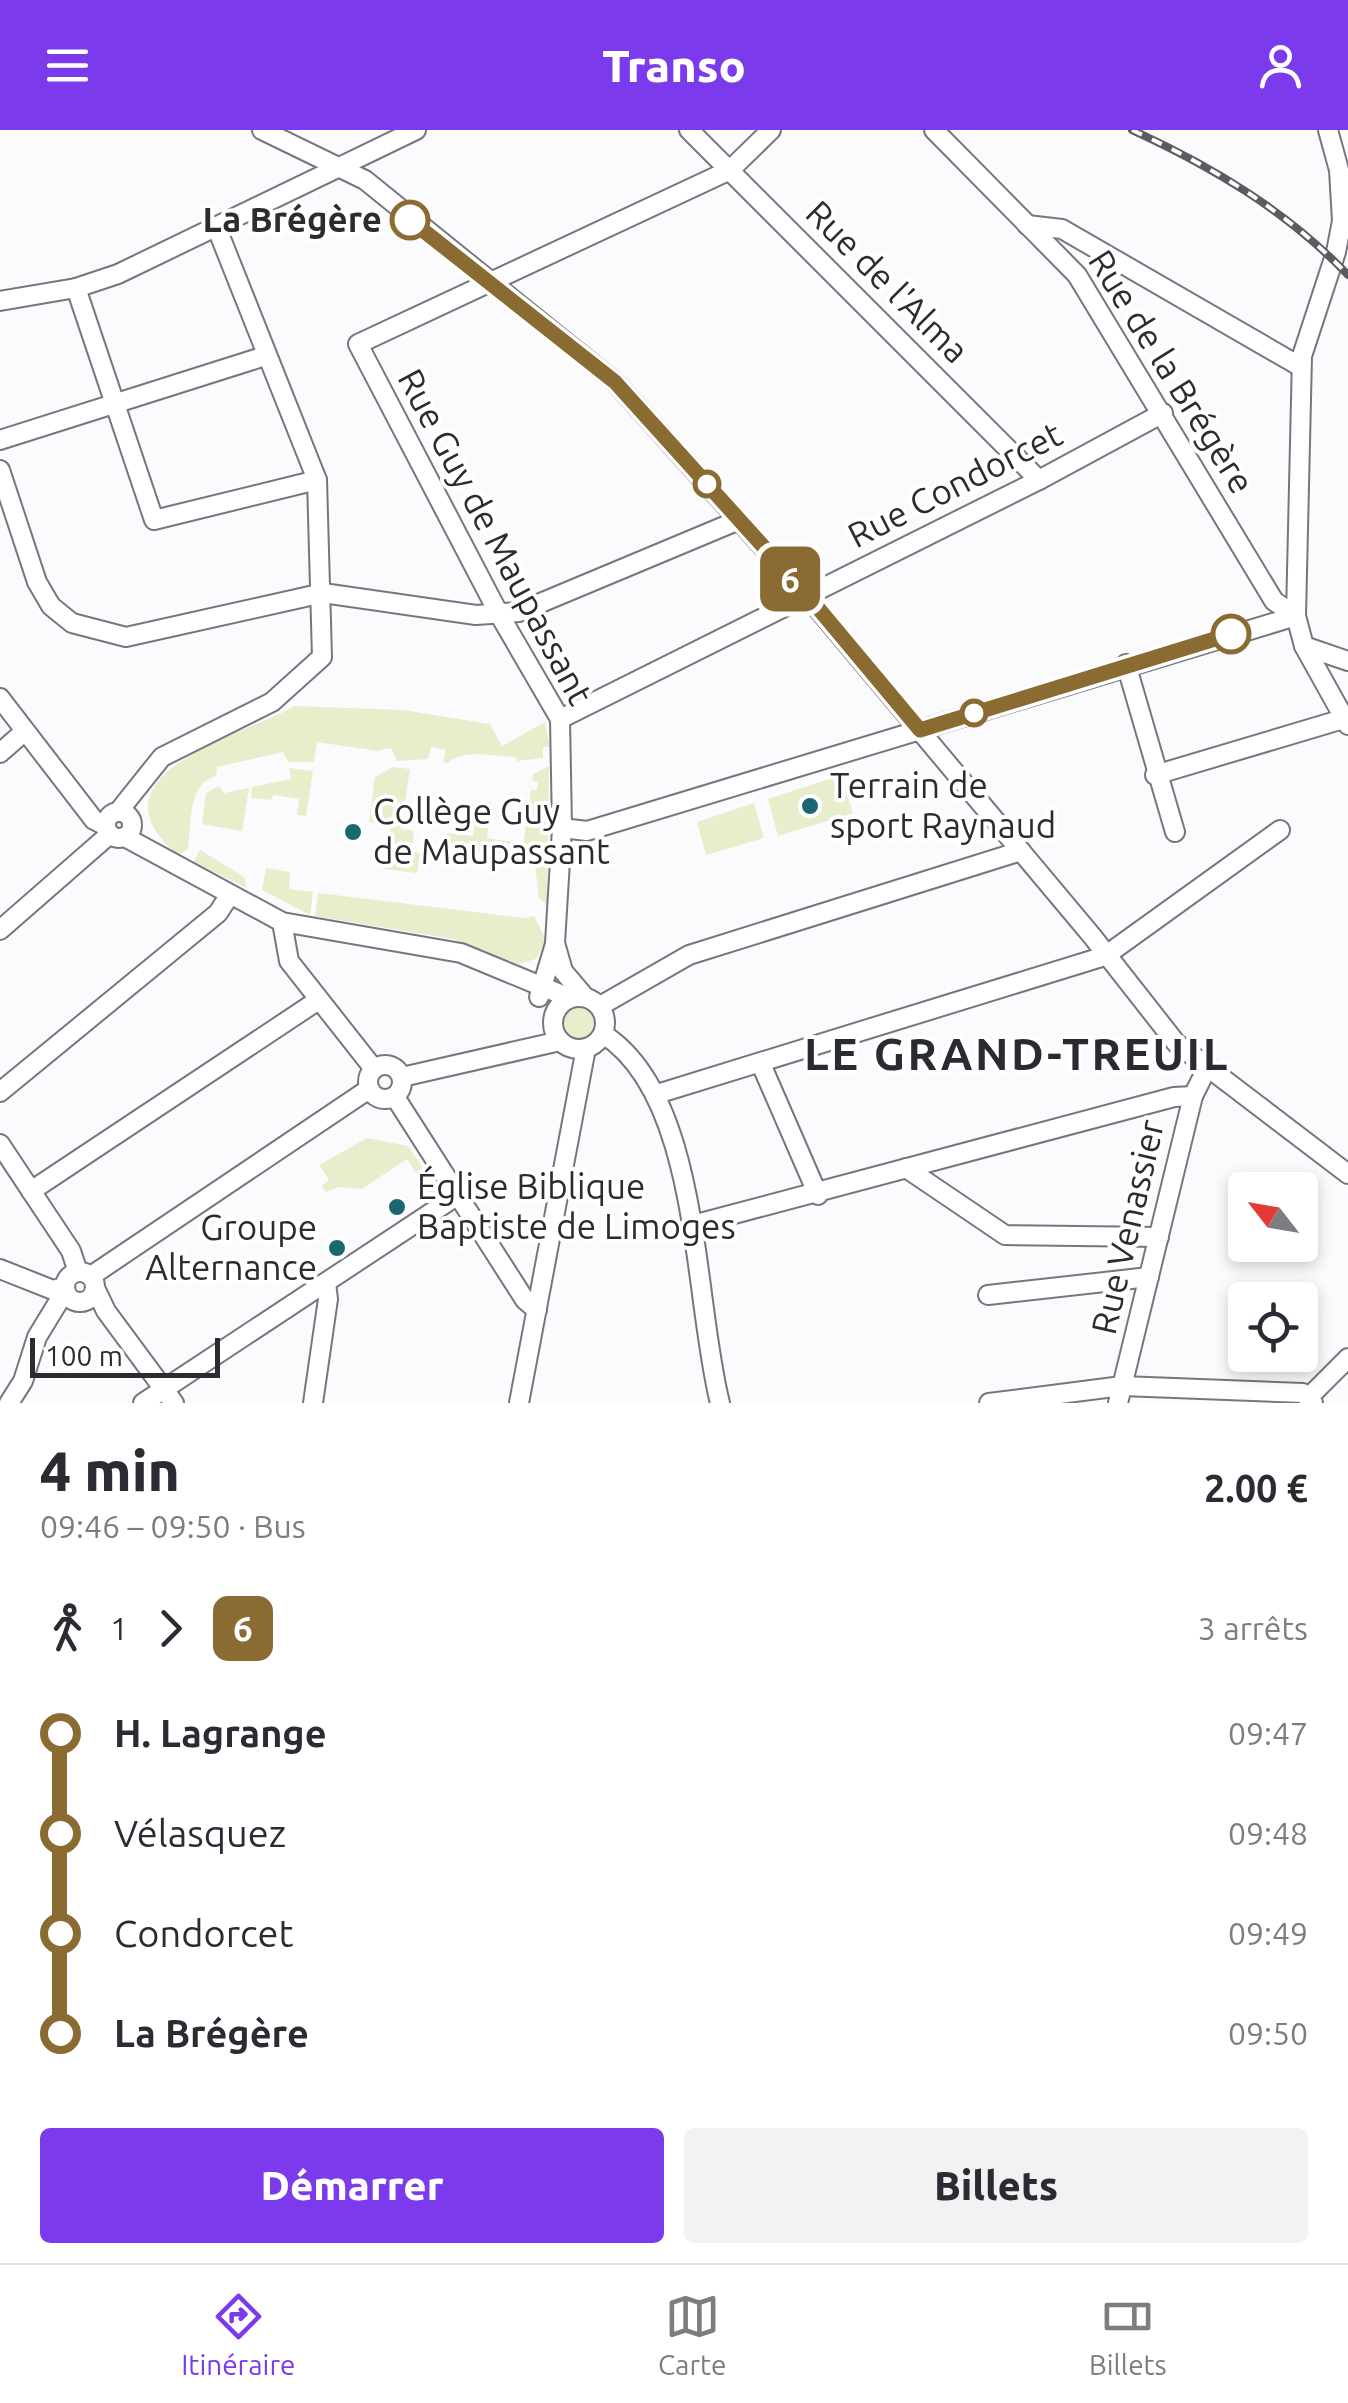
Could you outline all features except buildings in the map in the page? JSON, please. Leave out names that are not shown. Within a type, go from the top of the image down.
[{"type":"street","points":[[262,130],[365,180],[615,382],[808,596],[1176,1044],[1237,1086],[1348,1174]]},
{"type":"street","points":[[0,301],[76,288],[416,130]]},
{"type":"street","name":"Rue de l'Alma","points":[[689,130],[1040,480]]},
{"type":"street","points":[[490,284],[730,170],[771,130]]},
{"type":"street","name":"Rue de la Brégère","points":[[934,130],[1077,275],[1274,601],[1296,616]]},
{"type":"street","points":[[1155,775],[1346,722],[1304,646],[1296,616],[1301,367],[1307,330],[1344,240],[1344,171],[1328,130]]},
{"type":"street","points":[[1027,225],[1062,229],[1301,367]]},
{"type":"street","points":[[0,930],[119,824],[162,757],[272,702],[322,658],[317,480],[216,226]]},
{"type":"street","points":[[1057,255],[1068,248],[1098,251]]},
{"type":"street","name":"Rue Guy de Maupassant","points":[[490,284],[358,344],[499,614],[560,719],[562,828],[555,943],[540,990]]},
{"type":"street","points":[[76,288],[154,520],[317,480]]},
{"type":"street","points":[[0,440],[265,356]]},
{"type":"street","name":"Rue Condorcet","points":[[560,719],[1040,480],[1163,413]]},
{"type":"street","points":[[0,470],[37,582],[52,606],[72,623],[126,637],[323,594],[476,616],[519,612],[740,520]]},
{"type":"street","points":[[562,828],[587,831],[1126,664],[1296,616]]},
{"type":"street","points":[[1304,646],[1348,661]]},
{"type":"street","points":[[1126,664],[1155,775],[1175,832]]},
{"type":"street","points":[[0,698],[85,809],[119,824],[156,853],[229,896],[282,922],[461,953],[540,990],[585,1000],[606,1020],[603,1034],[586,1048],[572,1048],[560,1041],[553,1028],[554,1014],[540,990]]},
{"type":"street","points":[[0,753],[25,731]]},
{"type":"street","points":[[657,1094],[1106,956],[1280,830]]},
{"type":"street","points":[[554,1014],[690,955],[1020,851]]},
{"type":"street","points":[[0,1092],[218,913],[229,896]]},
{"type":"street","points":[[282,922],[289,961],[374,1069]]},
{"type":"street","points":[[518,978],[539,964],[555,943]]},
{"type":"street","name":"Rue Guy de Maupassant","points":[[555,943],[563,972],[585,1000]]},
{"type":"street","points":[[30,1190],[317,1001]]},
{"type":"street","points":[[603,1034],[632,1059],[657,1094],[673,1131],[707,1354],[720,1403]]},
{"type":"street","points":[[402,1078],[560,1041]]},
{"type":"street","points":[[519,1403],[586,1048]]},
{"type":"street","points":[[761,1064],[818,1195]]},
{"type":"street","points":[[374,1069],[390,1066],[402,1078]]},
{"type":"street","name":"Rue Venassier","points":[[1120,1394],[1193,1096],[1207,1068]]},
{"type":"street","points":[[64,1289],[73,1301],[87,1285],[369,1090],[374,1069]]},
{"type":"street","points":[[402,1078],[396,1097],[524,1300],[537,1310]]},
{"type":"street","points":[[369,1090],[380,1100],[396,1097]]},
{"type":"street","points":[[690,1226],[818,1195],[1174,1097],[1193,1096]]},
{"type":"street","points":[[0,1144],[71,1251],[87,1285],[169,1396]]},
{"type":"street","points":[[906,1168],[1004,1235],[1159,1237]]},
{"type":"street","points":[[143,1403],[169,1396],[326,1283],[458,1195]]},
{"type":"street","points":[[0,1270],[53,1290],[64,1289]]},
{"type":"street","points":[[988,1294],[1149,1277]]},
{"type":"street","points":[[314,1403],[328,1299],[326,1283]]},
{"type":"street","points":[[9,1403],[64,1289]]},
{"type":"street","points":[[989,1403],[1120,1394],[1312,1400],[1348,1358]]},
{"type":"green space","points":[[294,706],[403,710],[490,724],[502,746],[545,722],[550,747],[543,747],[543,758],[517,761],[516,757],[472,755],[447,763],[443,762],[446,750],[431,747],[428,759],[397,761],[391,748],[378,751],[317,742],[314,762],[288,762],[283,752],[217,767],[216,776],[207,780],[195,796],[188,849],[178,855],[153,827],[148,802],[159,780],[211,745]]},
{"type":"green space","points":[[549,766],[547,904],[539,899],[534,856],[522,853],[531,790],[537,790],[533,774]]},
{"type":"green space","points":[[393,767],[410,769],[401,829],[414,831],[412,847],[388,844],[391,826],[369,822],[375,777]]},
{"type":"green space","points":[[289,768],[313,771],[306,816],[297,815],[299,799],[273,795],[272,800],[251,798],[252,787],[291,779]]},
{"type":"green space","name":"Terrain de sport Raynaud","points":[[841,775],[853,813],[778,836],[768,799]]},
{"type":"green space","points":[[219,786],[224,793],[249,788],[242,831],[202,824],[206,793]]},
{"type":"green space","points":[[478,801],[491,802],[487,838],[514,842],[513,855],[445,847],[447,833],[473,836]]},
{"type":"green space","points":[[754,803],[764,838],[706,855],[697,822]]},
{"type":"green space","points":[[388,848],[420,853],[417,873],[384,869]]},
{"type":"green space","points":[[200,850],[244,877],[247,888],[193,862]]},
{"type":"green space","points":[[266,868],[290,872],[289,889],[313,892],[310,915],[262,890]]},
{"type":"green space","points":[[318,893],[524,918],[534,916],[546,940],[536,959],[518,964],[452,939],[315,916]]},
{"type":"green space","points":[[579,1003],[592,1009],[598,1022],[592,1035],[579,1041],[566,1035],[560,1022],[566,1009]]},
{"type":"green space","points":[[367,1138],[408,1146],[436,1187],[435,1194],[431,1197],[407,1159],[362,1189],[339,1187],[326,1192],[322,1186],[329,1180],[319,1165]]},
{"type":"railway","points":[[1132,130],[1190,159],[1274,210],[1348,275]]},
{"type":"bus line","name":"6","points":[[410,220],[615,382],[808,596],[920,730],[1231,634]]},
{"type":"place","name":"La Brégère","points":[[410,220]]},
{"type":"place","name":"Terrain de sport Raynaud","points":[[810,806]]},
{"type":"place","name":"Collège Guy de Maupassant","points":[[353,832]]},
{"type":"place","name":"Église Biblique Baptiste de Limoges","points":[[397,1207]]},
{"type":"place","name":"Groupe Alternance","points":[[337,1248]]},
{"type":"district","name":"LE GRAND-TREUIL","points":[[1017,1054]]}]
